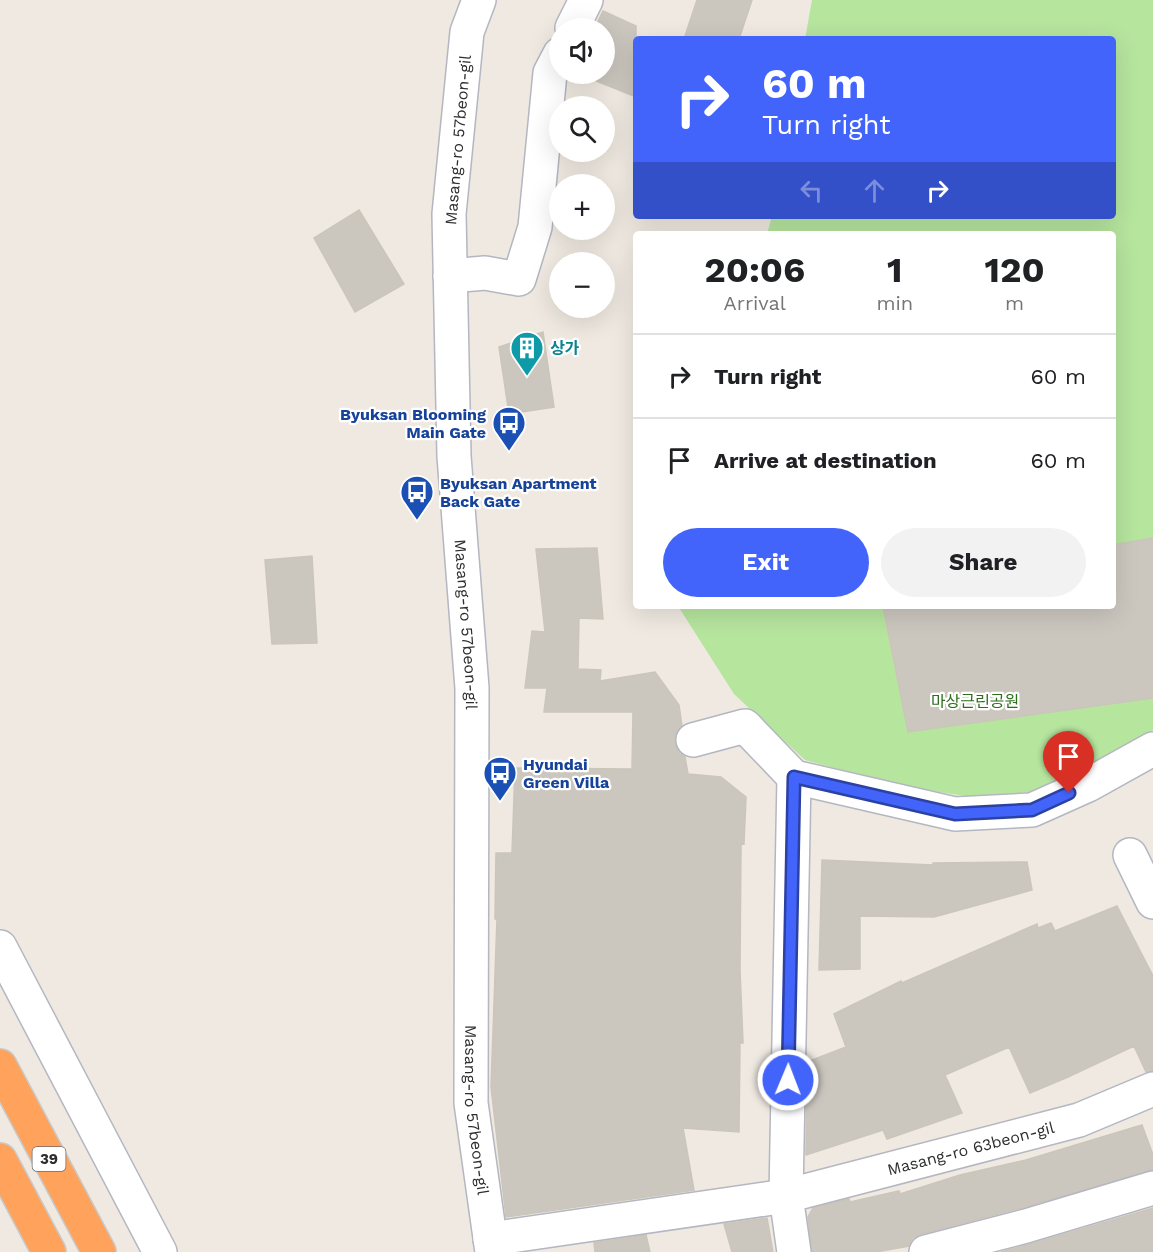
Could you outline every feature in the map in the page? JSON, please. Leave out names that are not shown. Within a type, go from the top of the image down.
[{"type":"highway","name":"39","points":[[0,1066],[99,1252]]},
{"type":"highway","name":"39","points":[[0,1160],[49,1252]]},
{"type":"street","name":"Masang-ro 57beon-gil","points":[[479,0],[467,32],[449,214],[454,456],[472,688],[471,1103],[491,1246]]},
{"type":"street","points":[[577,18],[586,0]]},
{"type":"street","points":[[450,276],[485,273],[519,279],[535,227],[549,83]]},
{"type":"street","points":[[693,740],[745,726],[794,777],[955,814],[1032,810],[1088,785],[1153,749]]},
{"type":"street","points":[[794,777],[786,1196],[794,1252]]},
{"type":"street","points":[[1130,855],[1153,902]]},
{"type":"street","points":[[0,947],[160,1252]]},
{"type":"street","name":"Masang-ro 63beon-gil","points":[[491,1246],[786,1196],[1079,1120],[1153,1089]]},
{"type":"street","points":[[926,1252],[1026,1226],[1153,1188]]},
{"type":"green space","name":"마상근린공원","points":[[812,0],[1153,0],[1153,730],[1090,766],[1029,792],[972,797],[900,786],[805,760],[734,694],[680,609],[1116,609],[1116,231],[768,231],[771,219],[1116,219],[1116,36],[806,36]]},
{"type":"building","points":[[697,0],[752,0],[740,36],[685,36]]},
{"type":"building","points":[[603,11],[636,26],[636,36],[633,36],[633,96],[604,84],[615,84],[615,18],[600,18]]},
{"type":"building","points":[[359,210],[404,284],[355,312],[314,238]]},
{"type":"building","name":"상가","points":[[543,332],[554,407],[509,414],[499,347]]},
{"type":"building","points":[[1153,538],[1153,698],[908,732],[884,609],[1116,609],[1116,544]]},
{"type":"building","points":[[597,548],[603,619],[579,618],[578,669],[601,670],[600,681],[655,672],[679,705],[682,726],[675,735],[675,744],[679,753],[685,757],[688,774],[721,777],[746,797],[744,844],[741,843],[740,970],[743,1043],[740,1043],[739,1132],[683,1128],[694,1190],[506,1217],[491,1087],[497,919],[495,919],[496,853],[512,853],[515,768],[632,769],[633,712],[544,712],[547,688],[525,688],[532,631],[545,632],[536,549]]},
{"type":"building","points":[[312,556],[317,643],[272,644],[265,560]]},
{"type":"building","points":[[822,860],[933,865],[933,863],[1027,862],[1032,890],[934,917],[860,916],[860,969],[819,970]]},
{"type":"building","points":[[1117,906],[1153,976],[1153,1071],[1146,1072],[1134,1046],[1030,1093],[1009,1047],[945,1075],[962,1113],[887,1139],[883,1130],[806,1155],[807,1062],[846,1047],[834,1014],[901,981],[902,983],[1037,924],[1038,928],[1051,923],[1055,931]]},
{"type":"building","points":[[1142,1125],[1153,1155],[1153,1170],[921,1234],[913,1238],[909,1246],[876,1252],[812,1252],[808,1217],[813,1208],[849,1199],[850,1202],[899,1191],[900,1194],[960,1175],[1026,1160]]},
{"type":"building","points":[[1153,1208],[1153,1252],[1001,1252],[1031,1244]]},
{"type":"building","points":[[767,1218],[773,1252],[732,1252],[724,1224]]},
{"type":"building","points":[[646,1235],[650,1252],[595,1252],[594,1243]]},
{"type":"place","name":"상가","points":[[527,377]]},
{"type":"place","name":"Byuksan Blooming Main Gate","points":[[509,452]]},
{"type":"place","name":"Byuksan Apartment Back Gate","points":[[417,521]]},
{"type":"place","name":"Hyundai Green Villa","points":[[500,802]]},
{"type":"route","points":[[788,1080],[794,777],[955,814],[1032,810],[1069,793]]}]
